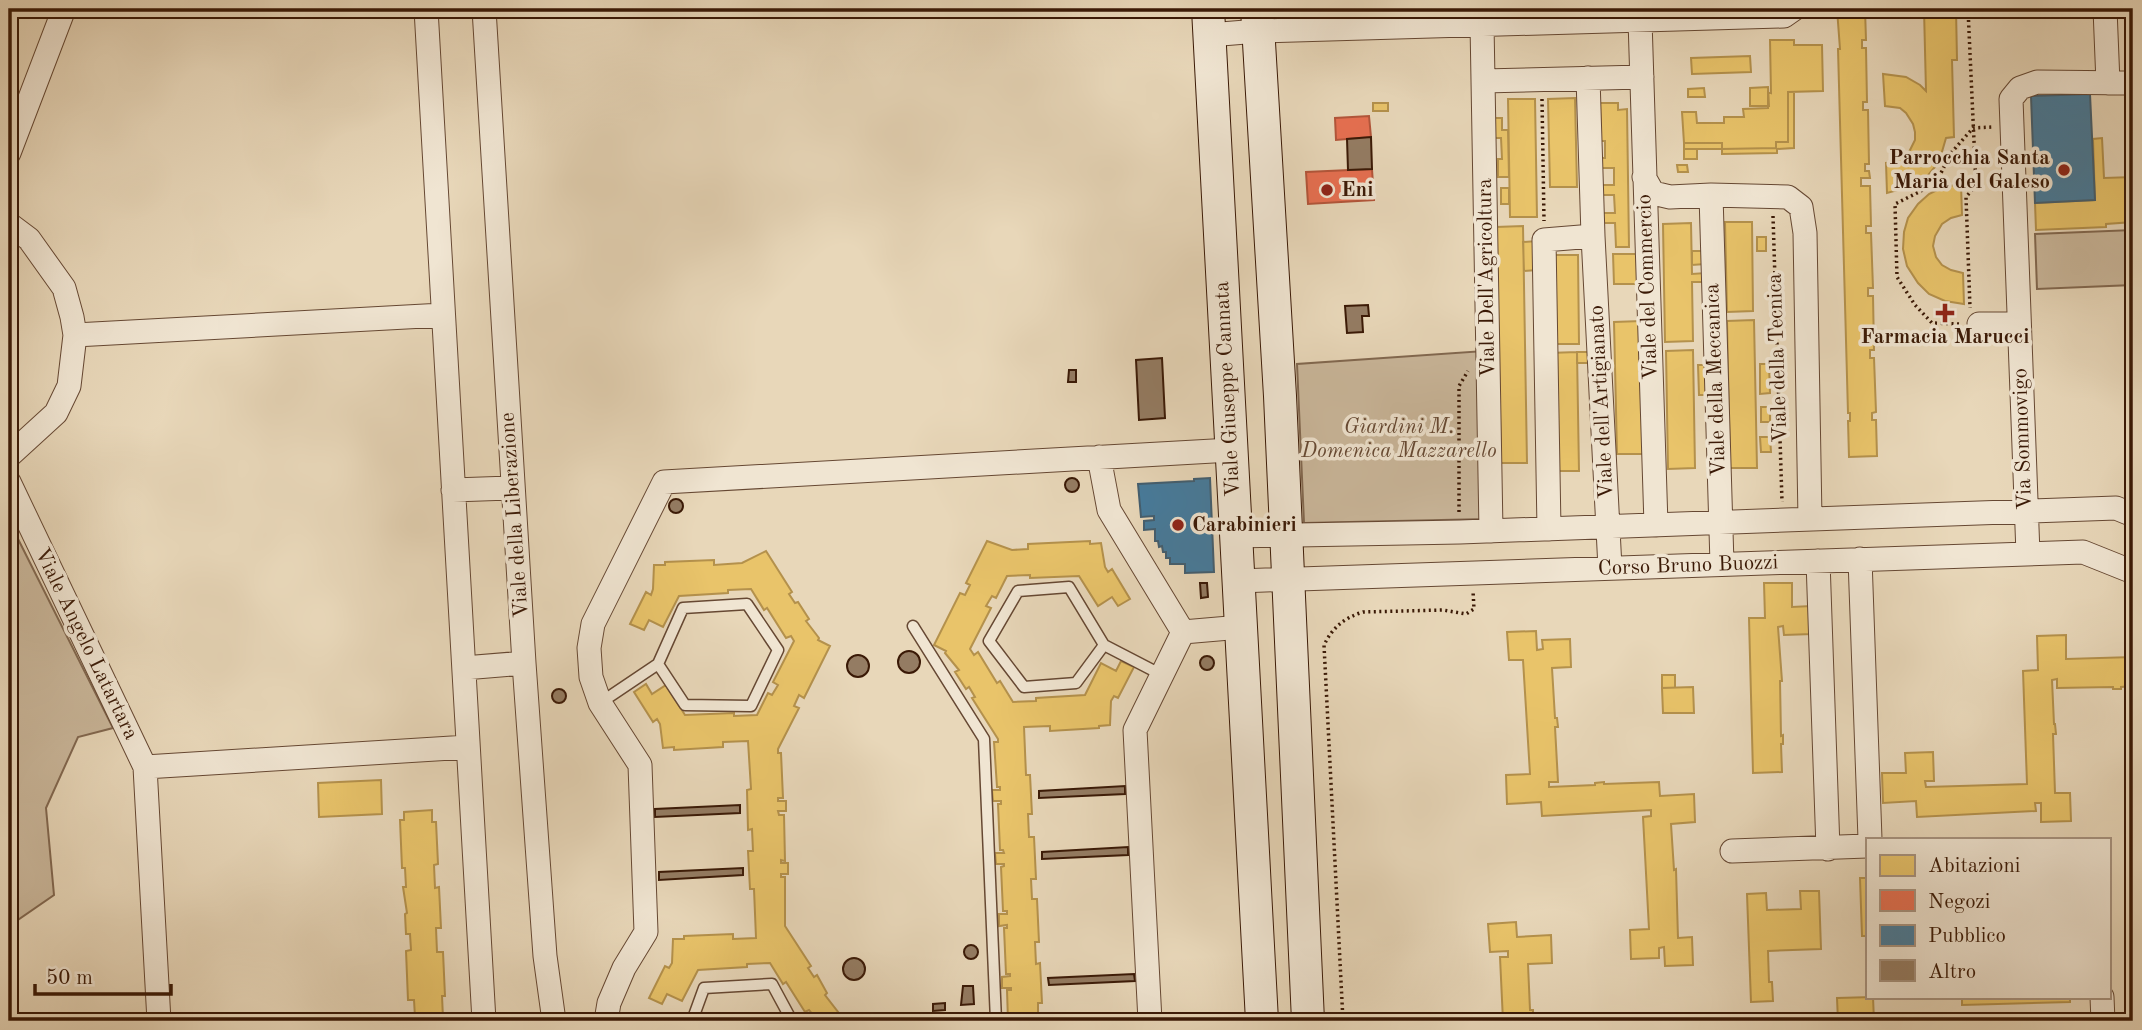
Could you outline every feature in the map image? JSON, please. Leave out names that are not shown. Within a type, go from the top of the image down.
[{"type":"street","points":[[9,153],[64,9]]},
{"type":"street","points":[[426,9],[484,1021]]},
{"type":"street","name":"Viale della Liberazione","points":[[484,9],[524,663],[545,956],[554,1021]]},
{"type":"street","points":[[1209,22],[1393,18],[1482,24],[1784,16],[1794,9]]},
{"type":"street","points":[[2105,9],[2108,82]]},
{"type":"street","points":[[1258,20],[1287,534],[1308,1021]]},
{"type":"street","points":[[1640,20],[1644,177]]},
{"type":"street","name":"Viale Giuseppe Cannata","points":[[1209,22],[1262,1021]]},
{"type":"street","name":"Viale Dell'Agricoltura","points":[[1482,24],[1491,531]]},
{"type":"street","points":[[1483,81],[1642,77]]},
{"type":"street","name":"Viale dell'Artigianato","points":[[1588,78],[1610,568]]},
{"type":"street","name":"Via Sommovigo","points":[[2028,554],[2011,99],[2020,88],[2037,82],[2133,83]]},
{"type":"street","name":"Viale del Commercio","points":[[1644,177],[1653,193],[1670,197],[1788,197],[1801,207]]},
{"type":"street","name":"Viale del Commercio","points":[[1644,177],[1656,525]]},
{"type":"street","name":"Viale della Meccanica","points":[[1711,195],[1722,564]]},
{"type":"street","name":"Viale della Tecnica","points":[[1801,207],[1805,233],[1810,519]]},
{"type":"street","points":[[9,224],[29,239],[64,288],[74,326],[69,386],[55,413],[9,456]]},
{"type":"street","points":[[1549,529],[1545,240],[1593,236]]},
{"type":"street","points":[[74,326],[443,316]]},
{"type":"street","points":[[1979,324],[2019,324]]},
{"type":"street","points":[[606,1021],[609,1003],[624,968],[646,932],[640,765],[600,703],[591,677],[589,648],[593,624],[664,482],[1231,450]]},
{"type":"street","points":[[1100,457],[1110,510],[1183,632]]},
{"type":"street","name":"Viale Angelo Latartara","points":[[9,482],[145,767]]},
{"type":"street","points":[[453,490],[513,488]]},
{"type":"street","name":"Corso Bruno Buozzi","points":[[1236,536],[1460,532],[2116,508],[2133,515]]},
{"type":"street","name":"Corso Bruno Buozzi","points":[[1239,581],[2083,552],[2133,572]]},
{"type":"street","points":[[1860,559],[1870,838]]},
{"type":"street","points":[[1818,561],[1828,849]]},
{"type":"street","points":[[1183,632],[1241,627]]},
{"type":"street","points":[[1150,1021],[1135,730],[1183,632]]},
{"type":"street","points":[[464,668],[524,663]]},
{"type":"street","points":[[159,1021],[145,767],[468,747]]},
{"type":"street","points":[[1732,851],[1866,846]]},
{"type":"street","points":[[2102,998],[2103,1021]]},
{"type":"lane","points":[[1104,645],[1076,683],[1024,687],[989,641],[1018,591],[1069,587],[1104,645],[1162,675]]},
{"type":"lane","points":[[600,703],[658,664],[683,608],[747,604],[778,650],[751,706],[685,705],[658,664]]},
{"type":"lane","points":[[913,626],[984,739],[996,1021]]},
{"type":"lane","points":[[692,1021],[704,989],[772,984],[792,1021]]},
{"type":"path","points":[[1968,9],[1976,185],[1966,197],[1970,316],[1979,324]]},
{"type":"path","points":[[1542,80],[1545,240]]},
{"type":"path","points":[[1973,128],[1951,153],[1941,173],[1921,191],[1895,204],[1896,277],[1915,305],[1932,323],[1979,324]]},
{"type":"path","name":"Viale della Tecnica","points":[[1773,197],[1783,520]]},
{"type":"path","points":[[1459,406],[1460,532]]},
{"type":"path","points":[[1343,1021],[1324,645],[1339,623],[1363,612],[1443,610],[1466,614],[1474,609],[1474,596],[1468,573]]},
{"type":"green space","points":[[2133,230],[2133,285],[2037,289],[2035,234]]},
{"type":"green space","name":"Giardini M. Domenica Mazzarello","points":[[1484,351],[1487,519],[1304,523],[1297,364]]},
{"type":"green space","points":[[9,521],[113,728],[78,737],[46,808],[54,895],[9,926]]},
{"type":"building: Abitazioni","points":[[1837,9],[1865,9],[1866,40],[1862,40],[1862,48],[1866,48],[1867,102],[1863,102],[1863,110],[1868,110],[1869,164],[1865,164],[1865,171],[1869,171],[1870,178],[1861,178],[1861,186],[1870,186],[1871,226],[1866,226],[1866,233],[1871,233],[1873,288],[1868,288],[1868,296],[1873,296],[1874,350],[1870,350],[1870,358],[1874,358],[1876,412],[1872,413],[1872,420],[1876,420],[1877,456],[1849,457],[1850,413]]},
{"type":"building: Abitazioni","points":[[1924,9],[1956,9],[1957,60],[1952,60],[1954,137],[1946,138],[1939,162],[1925,179],[1916,185],[1887,193],[1886,163],[1895,162],[1909,152],[1915,140],[1915,132],[1906,113],[1900,108],[1885,106],[1883,74],[1906,77],[1926,91]]},
{"type":"building: Abitazioni","points":[[1770,40],[1794,40],[1794,45],[1822,45],[1823,91],[1788,92],[1788,142],[1776,142],[1776,148],[1722,149],[1722,143],[1684,143],[1682,112],[1696,112],[1697,123],[1724,123],[1724,117],[1744,117],[1743,109],[1768,108],[1768,92],[1771,93]]},
{"type":"building: Abitazioni","points":[[1750,56],[1751,72],[1692,74],[1691,58]]},
{"type":"building: Abitazioni","points":[[1768,87],[1769,106],[1750,106],[1750,88]]},
{"type":"building: Abitazioni","points":[[1704,88],[1705,97],[1688,97],[1688,89]]},
{"type":"building: Abitazioni","points":[[1788,92],[1794,92],[1794,148],[1777,149],[1777,153],[1722,154],[1722,149],[1776,148],[1776,142],[1788,142]]},
{"type":"building: Abitazioni","points":[[1575,98],[1577,187],[1550,187],[1548,99]]},
{"type":"building: Abitazioni","points":[[1508,99],[1535,99],[1537,217],[1510,217]]},
{"type":"building: Abitazioni","points":[[1373,103],[1388,103],[1388,111],[1373,111]]},
{"type":"building: Abitazioni","points":[[1600,103],[1618,103],[1618,110],[1627,109],[1629,247],[1616,247],[1615,223],[1603,223],[1603,213],[1615,213],[1614,195],[1602,195],[1602,185],[1614,185],[1614,168],[1601,168],[1601,158],[1605,158],[1605,141],[1601,141]]},
{"type":"building: Abitazioni","points":[[1494,118],[1502,118],[1502,130],[1508,130],[1509,177],[1498,177],[1498,159],[1502,159],[1501,138],[1494,138]]},
{"type":"building: Abitazioni","points":[[2102,138],[2104,178],[2133,177],[2133,222],[2106,224],[2106,227],[2036,230],[2035,203],[2095,200],[2093,139]]},
{"type":"building: Abitazioni","points":[[1684,143],[1722,143],[1722,149],[1684,149]]},
{"type":"building: Abitazioni","points":[[1684,149],[1697,149],[1697,159],[1684,159]]},
{"type":"building: Abitazioni","points":[[1677,165],[1687,165],[1688,172],[1678,172]]},
{"type":"building: Abitazioni","points":[[1961,184],[1962,215],[1942,224],[1933,246],[1942,265],[1963,273],[1964,304],[1945,301],[1929,294],[1907,266],[1903,249],[1908,218],[1918,204],[1943,187]]},
{"type":"building: Abitazioni","points":[[1501,188],[1509,188],[1509,204],[1501,204]]},
{"type":"building: Abitazioni","points":[[1725,222],[1752,222],[1753,311],[1727,312]]},
{"type":"building: Abitazioni","points":[[1691,223],[1692,274],[1706,273],[1706,282],[1692,282],[1693,341],[1665,342],[1663,224]]},
{"type":"building: Abitazioni","points":[[1523,226],[1527,463],[1501,463],[1496,227]]},
{"type":"building: Abitazioni","points":[[1757,237],[1766,237],[1766,251],[1757,251]]},
{"type":"building: Abitazioni","points":[[1537,241],[1537,270],[1524,271],[1523,242]]},
{"type":"building: Abitazioni","points":[[1692,251],[1705,251],[1705,264],[1692,265]]},
{"type":"building: Abitazioni","points":[[1613,254],[1639,254],[1647,284],[1614,284]]},
{"type":"building: Abitazioni","points":[[1550,255],[1578,255],[1579,344],[1552,344]]},
{"type":"building: Abitazioni","points":[[1754,320],[1757,468],[1730,468],[1727,321]]},
{"type":"building: Abitazioni","points":[[1641,321],[1643,454],[1617,454],[1614,322]]},
{"type":"building: Abitazioni","points":[[1693,350],[1695,468],[1668,469],[1666,351]]},
{"type":"building: Abitazioni","points":[[1577,352],[1594,352],[1594,363],[1577,363]]},
{"type":"building: Abitazioni","points":[[1577,352],[1579,471],[1551,471],[1549,353]]},
{"type":"building: Abitazioni","points":[[1760,364],[1769,364],[1770,393],[1760,394]]},
{"type":"building: Abitazioni","points":[[1698,365],[1708,365],[1708,395],[1699,395]]},
{"type":"building: Abitazioni","points":[[1761,407],[1770,407],[1770,422],[1761,422]]},
{"type":"building: Abitazioni","points":[[1760,437],[1770,437],[1771,452],[1761,452]]},
{"type":"building: Abitazioni","points":[[987,541],[1012,550],[1028,549],[1028,544],[1090,541],[1090,544],[1101,543],[1105,567],[1108,572],[1112,569],[1130,599],[1118,606],[1112,597],[1098,606],[1079,576],[1007,576],[996,598],[992,596],[986,606],[991,608],[970,649],[974,655],[978,652],[997,683],[1000,681],[1013,702],[1085,695],[1101,663],[1116,671],[1121,661],[1134,667],[1118,698],[1114,696],[1111,701],[1110,725],[1050,731],[1050,726],[1024,727],[1026,775],[1030,775],[1032,814],[1028,814],[1029,837],[1034,837],[1036,879],[1031,879],[1032,899],[1037,899],[1039,942],[1035,942],[1036,964],[1040,963],[1042,1003],[1038,1003],[1038,1021],[1008,1021],[1007,990],[1011,988],[1002,988],[1002,977],[1010,974],[1006,974],[1004,928],[1007,928],[1007,925],[999,926],[999,914],[1007,914],[1007,911],[1003,911],[1001,867],[1004,864],[996,864],[995,853],[1004,853],[1000,850],[998,804],[1001,804],[1001,801],[993,801],[992,790],[1000,790],[1000,787],[997,787],[994,742],[998,742],[998,739],[972,698],[975,697],[969,687],[966,689],[955,672],[959,670],[946,651],[934,645],[960,593],[965,595],[970,585],[966,583]]},
{"type":"building: Abitazioni","points":[[766,551],[792,592],[789,594],[809,619],[806,621],[818,640],[830,646],[804,698],[799,695],[794,706],[799,708],[778,749],[778,753],[781,753],[783,798],[778,798],[778,801],[786,801],[786,811],[778,811],[779,815],[784,815],[785,861],[781,860],[781,863],[788,863],[788,874],[781,874],[781,877],[785,877],[785,926],[811,966],[808,968],[814,977],[817,975],[827,993],[825,995],[838,1012],[836,1014],[848,1021],[810,1021],[813,1015],[809,1010],[805,1012],[770,963],[698,970],[682,1001],[667,994],[662,1004],[649,998],[665,966],[669,968],[672,963],[673,939],[733,934],[733,939],[756,938],[754,889],[750,889],[748,851],[753,851],[752,829],[748,830],[747,790],[751,789],[748,741],[723,742],[723,747],[674,750],[674,747],[663,748],[660,724],[657,719],[653,722],[634,692],[646,684],[652,694],[666,685],[685,715],[757,715],[768,693],[772,695],[778,685],[773,682],[794,641],[791,636],[786,638],[751,589],[679,596],[663,627],[649,620],[644,630],[630,624],[646,592],[651,595],[654,565],[714,560],[714,565],[742,563]]},
{"type":"building: Abitazioni","points":[[1764,583],[1792,583],[1792,607],[1811,606],[1812,634],[1784,635],[1783,626],[1778,627],[1782,681],[1782,772],[1753,773],[1749,618],[1765,618]]},
{"type":"building: Abitazioni","points":[[1536,631],[1537,650],[1543,649],[1542,640],[1570,639],[1571,667],[1552,668],[1558,727],[1555,727],[1558,782],[1549,782],[1549,787],[1595,785],[1604,782],[1659,782],[1660,796],[1694,794],[1695,822],[1671,824],[1674,870],[1676,869],[1678,938],[1692,937],[1693,965],[1665,966],[1664,947],[1659,948],[1659,958],[1631,959],[1630,930],[1649,929],[1643,817],[1651,816],[1651,810],[1542,816],[1541,802],[1507,804],[1506,775],[1530,774],[1523,660],[1509,660],[1507,632]]},
{"type":"building: Abitazioni","points":[[2066,635],[2066,659],[2133,657],[2133,686],[2121,689],[2057,688],[2057,679],[2052,680],[2056,734],[2053,734],[2055,793],[2070,793],[2071,821],[2041,822],[2041,803],[2035,803],[2036,811],[1917,817],[1916,801],[1883,803],[1882,773],[1906,773],[1905,753],[1933,752],[1934,781],[1925,781],[1926,787],[2027,784],[2023,671],[2038,670],[2037,636]]},
{"type":"building: Abitazioni","points":[[1662,675],[1675,675],[1675,688],[1662,688]]},
{"type":"building: Abitazioni","points":[[1693,687],[1694,713],[1663,713],[1662,688]]},
{"type":"building: Abitazioni","points":[[381,780],[382,814],[319,817],[318,783]]},
{"type":"building: Abitazioni","points":[[432,810],[432,822],[436,822],[438,864],[434,865],[435,888],[439,887],[441,928],[436,928],[437,952],[443,952],[443,1018],[447,1018],[447,1021],[410,1021],[409,1017],[415,1017],[414,1000],[408,1000],[406,951],[411,950],[410,934],[406,934],[407,913],[403,887],[406,887],[405,868],[402,868],[400,820],[404,820],[404,812]]},
{"type":"building: Abitazioni","points":[[1860,878],[1866,878],[1866,936],[1862,936]]},
{"type":"building: Abitazioni","points":[[1800,891],[1819,891],[1821,949],[1768,951],[1773,1001],[1751,1002],[1747,894],[1766,893],[1767,910],[1801,909]]},
{"type":"building: Abitazioni","points":[[1516,922],[1517,937],[1551,935],[1552,963],[1528,964],[1530,1010],[1533,1010],[1531,1021],[1503,1021],[1500,957],[1508,957],[1508,951],[1490,952],[1488,924]]},
{"type":"building: Abitazioni","points":[[1837,998],[1873,998],[1874,1021],[1838,1021]]},
{"type":"building: Abitazioni","points":[[1962,998],[2070,998],[2070,1002],[1962,1005]]},
{"type":"building: Negozi","points":[[1369,116],[1371,137],[1336,140],[1335,118]]},
{"type":"building: Negozi","points":[[1372,169],[1374,200],[1308,204],[1306,172]]},
{"type":"building: Pubblico","name":"Parrocchia Santa Maria del Galeso","points":[[2090,94],[2095,200],[2035,203],[2031,96]]},
{"type":"building: Pubblico","name":"Carabinieri","points":[[1210,478],[1214,572],[1185,573],[1185,564],[1170,564],[1170,558],[1166,558],[1166,552],[1163,552],[1162,546],[1159,547],[1158,541],[1155,541],[1155,529],[1144,530],[1144,521],[1154,520],[1154,516],[1141,517],[1138,484]]},
{"type":"building: Altro","points":[[1371,137],[1372,169],[1348,170],[1347,139]]},
{"type":"building: Altro","points":[[1368,305],[1369,316],[1362,316],[1363,332],[1347,333],[1345,306]]},
{"type":"building: Altro","points":[[1162,358],[1165,418],[1139,420],[1136,360]]},
{"type":"building: Altro","points":[[1069,370],[1076,370],[1076,382],[1068,382]]},
{"type":"building: Altro","points":[[1069,478],[1075,478],[1079,485],[1075,492],[1069,492],[1065,488],[1065,482]]},
{"type":"building: Altro","points":[[673,499],[679,499],[683,506],[679,513],[673,513],[669,509],[669,503]]},
{"type":"building: Altro","points":[[1200,583],[1207,583],[1208,597],[1201,598]]},
{"type":"building: Altro","points":[[909,651],[917,654],[920,662],[917,670],[909,673],[901,670],[898,662],[901,654]]},
{"type":"building: Altro","points":[[858,655],[866,658],[869,666],[866,674],[858,677],[850,674],[847,666],[850,658]]},
{"type":"building: Altro","points":[[1204,656],[1210,656],[1214,663],[1210,670],[1204,670],[1200,666],[1200,660]]},
{"type":"building: Altro","points":[[556,689],[562,689],[566,696],[562,703],[556,703],[552,699],[552,693]]},
{"type":"building: Altro","points":[[1125,786],[1125,794],[1039,798],[1039,791]]},
{"type":"building: Altro","points":[[740,805],[740,813],[655,817],[655,809]]},
{"type":"building: Altro","points":[[1128,847],[1128,855],[1042,859],[1042,852]]},
{"type":"building: Altro","points":[[743,868],[743,875],[659,880],[659,872]]},
{"type":"building: Altro","points":[[968,945],[974,945],[978,952],[974,959],[968,959],[964,955],[964,949]]},
{"type":"building: Altro","points":[[854,958],[862,961],[865,969],[862,977],[854,980],[846,977],[843,969],[846,961]]},
{"type":"building: Altro","points":[[1134,974],[1135,981],[1049,985],[1048,978]]},
{"type":"building: Altro","points":[[963,986],[973,986],[974,1004],[961,1005]]},
{"type":"building: Altro","points":[[945,1003],[945,1010],[933,1011],[933,1004]]},
{"type":"place","name":"Parrocchia Santa Maria del Galeso","points":[[2064,170]]},
{"type":"place","name":"Eni","points":[[1327,190]]},
{"type":"place","name":"Farmacia Marucci","points":[[1945,313]]},
{"type":"place","name":"Carabinieri","points":[[1178,525]]}]
